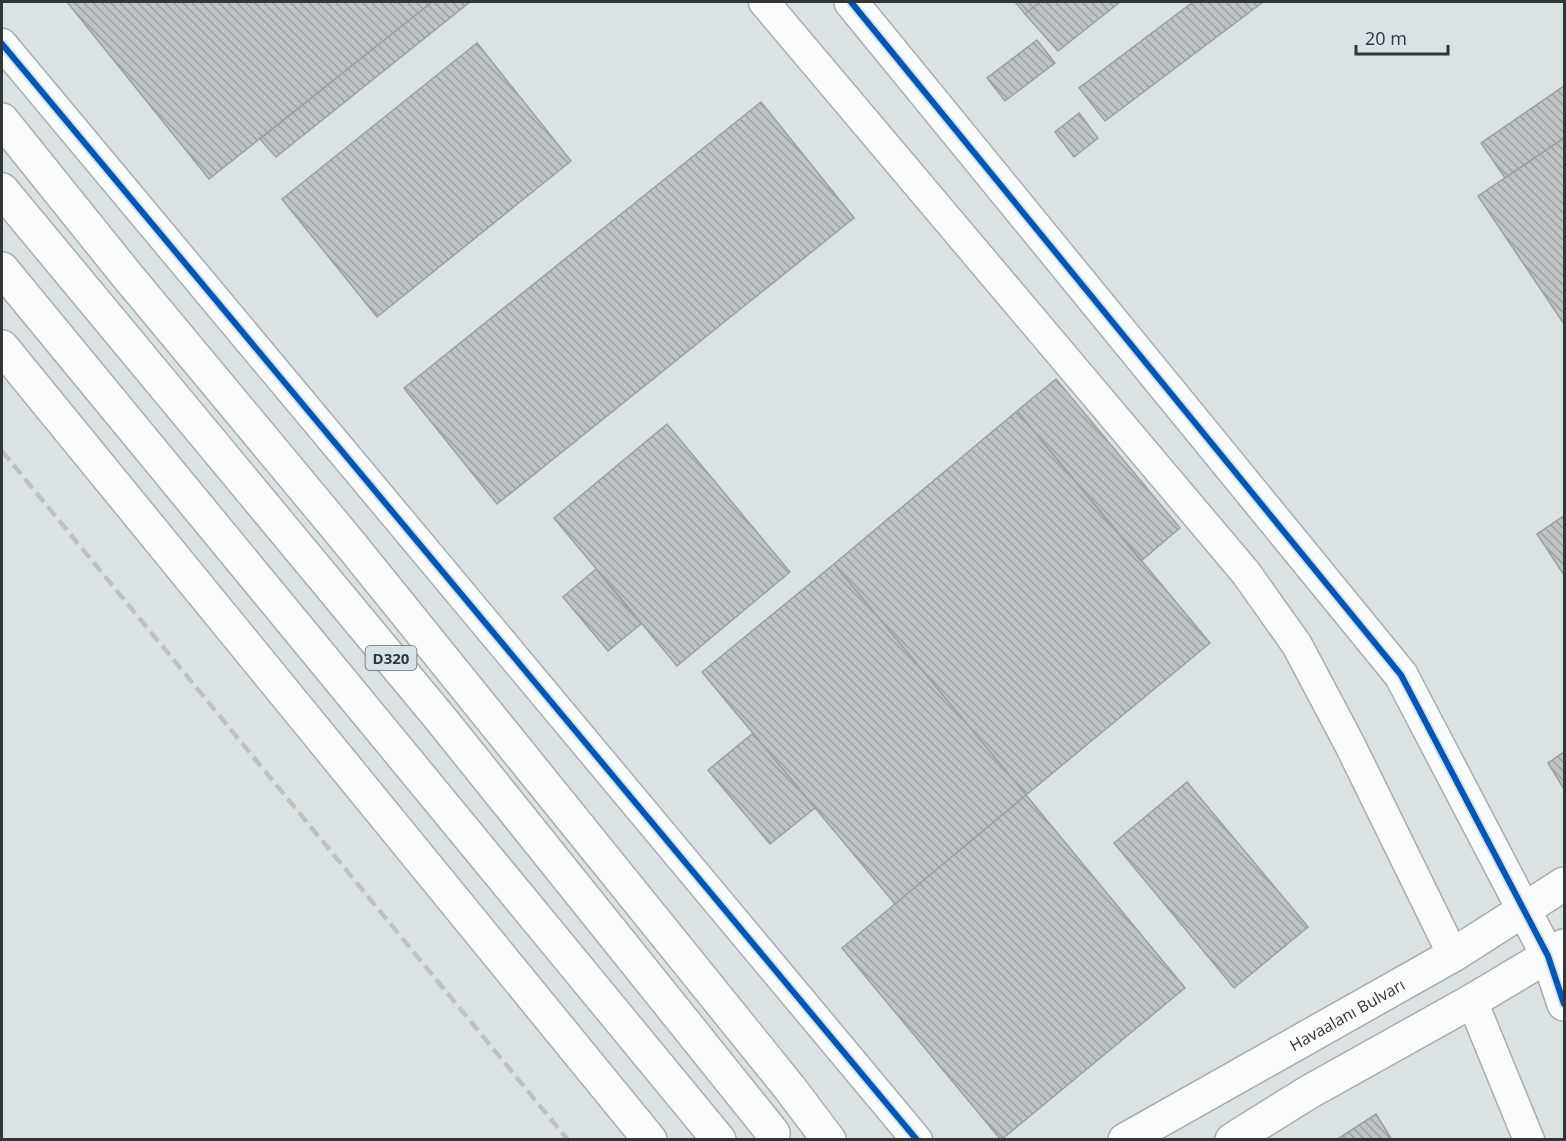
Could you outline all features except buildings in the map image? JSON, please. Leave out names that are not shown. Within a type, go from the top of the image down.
[{"type":"main road","points":[[851,2],[1401,675],[1524,910],[1556,951],[1564,1004]]},
{"type":"main road","points":[[2,120],[125,273],[354,549],[782,1077],[827,1138]]},
{"type":"main road","name":"D320","points":[[2,190],[441,718],[773,1133]]},
{"type":"main road","points":[[2,269],[719,1140]]},
{"type":"main road","points":[[2,347],[650,1140]]},
{"type":"main road","name":"Havaalanı Bulvarı","points":[[1125,1140],[1453,955],[1564,884]]},
{"type":"main road","points":[[1232,1140],[1309,1092],[1556,951]]},
{"type":"main road","points":[[1453,955],[1472,1000]]},
{"type":"street","points":[[764,2],[1246,573],[1297,645],[1350,745],[1453,955]]},
{"type":"street","points":[[2,44],[917,1140]]},
{"type":"street","points":[[1472,1000],[1529,1140]]},
{"type":"railway","points":[[2,451],[568,1140]]},
{"type":"cycle path","points":[[851,2],[1401,675],[1548,956],[1564,1004]]},
{"type":"cycle path","points":[[2,44],[917,1140]]}]
